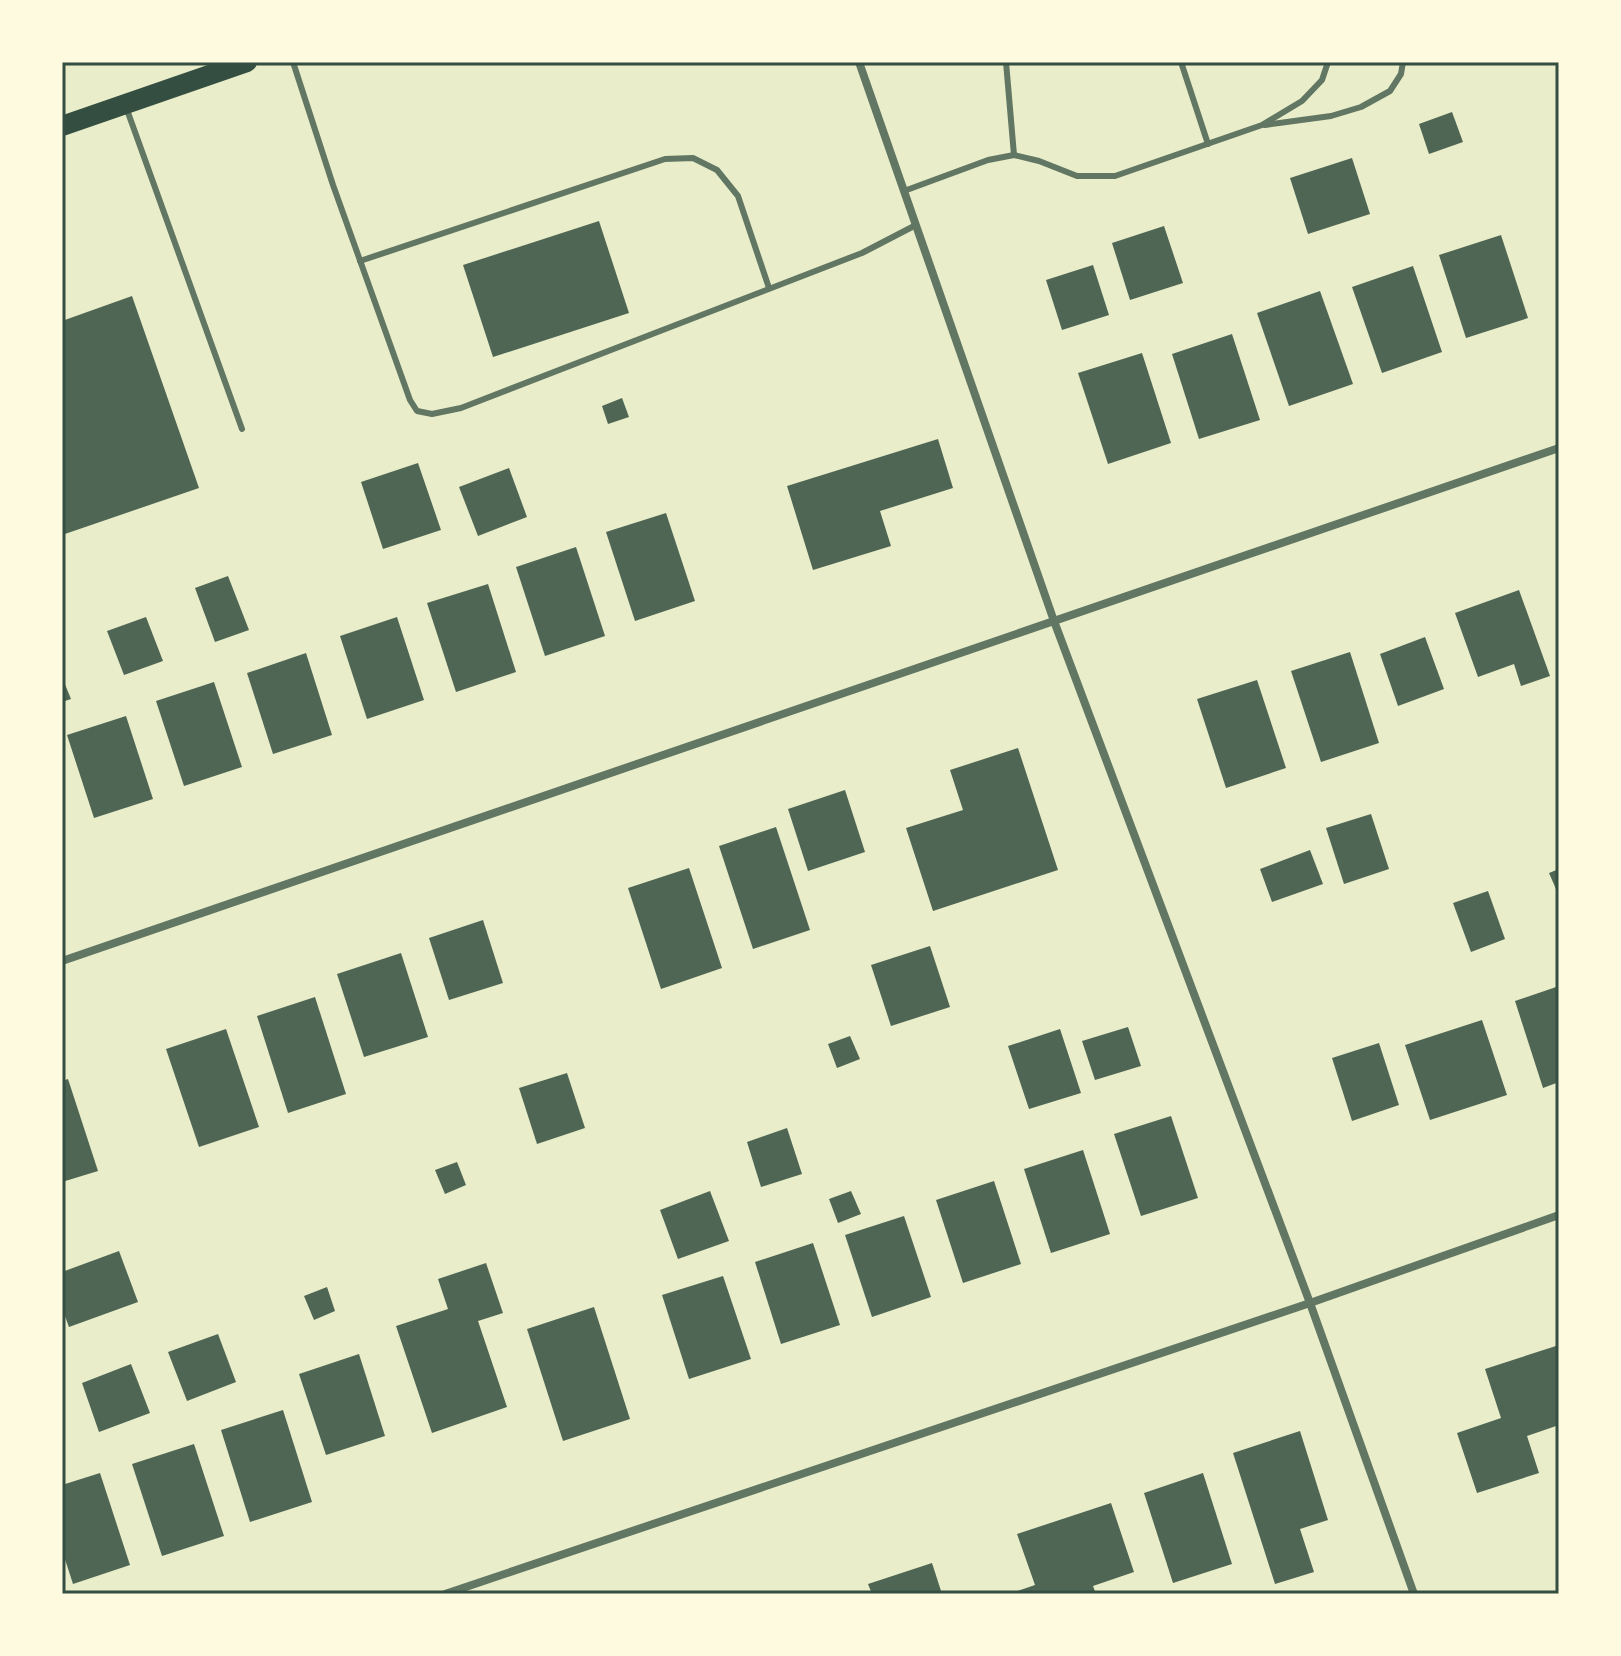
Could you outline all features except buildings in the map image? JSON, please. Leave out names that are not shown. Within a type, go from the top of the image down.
[{"type":"main road","points":[[62,126],[247,62]]},
{"type":"street","points":[[859,62],[1054,621],[1310,1303],[1414,1594]]},
{"type":"street","points":[[62,961],[1559,448]]},
{"type":"street","points":[[445,1594],[1310,1303],[1559,1215]]},
{"type":"lane","points":[[293,62],[360,261],[410,400],[417,411],[432,414],[461,408],[862,253],[916,225]]},
{"type":"lane","points":[[1006,62],[1014,155]]},
{"type":"lane","points":[[1181,62],[1208,144]]},
{"type":"lane","points":[[904,191],[988,160],[1014,155],[1077,176],[1115,176],[1262,125],[1302,101],[1322,80],[1328,62]]},
{"type":"lane","points":[[1262,125],[1331,116],[1361,107],[1390,91],[1401,74],[1403,62]]},
{"type":"lane","points":[[125,104],[242,429]]},
{"type":"lane","points":[[360,261],[665,159],[693,158],[717,170],[738,196],[769,288]]}]
